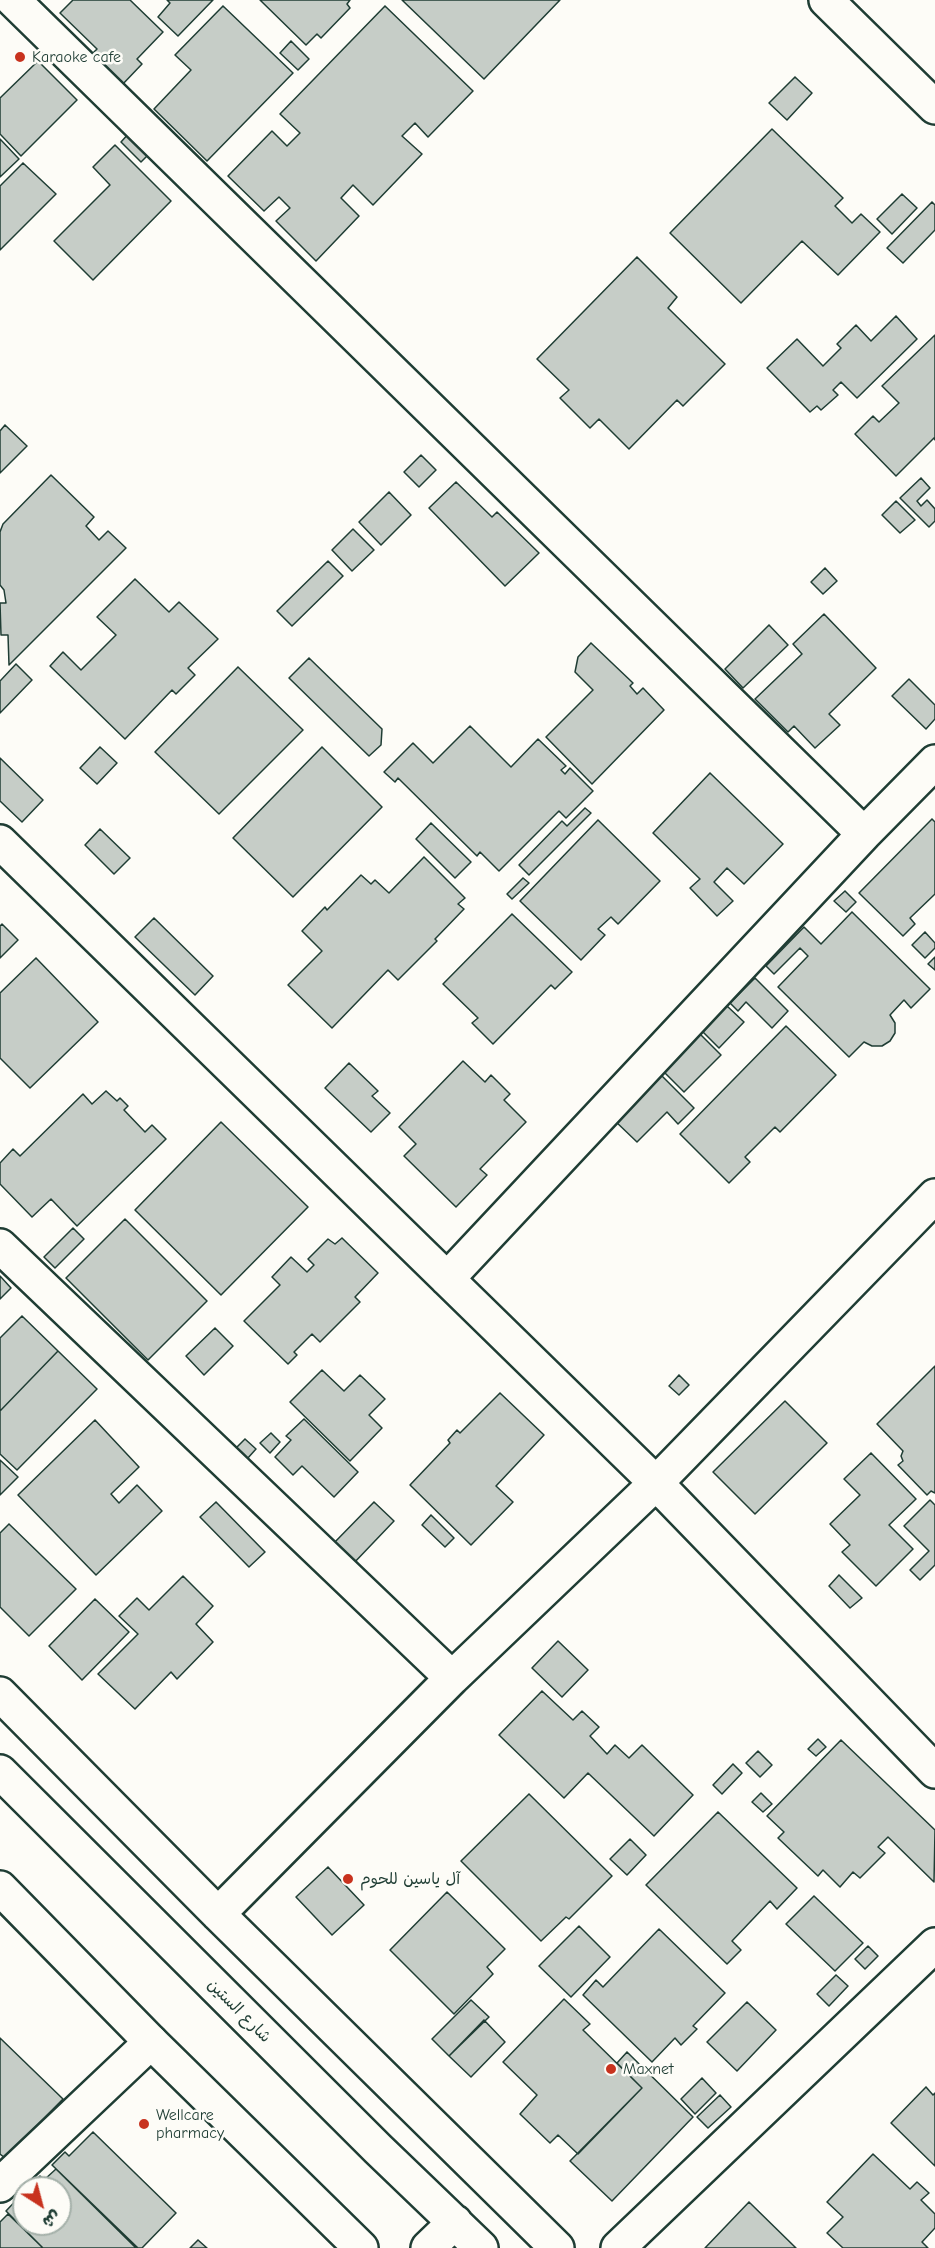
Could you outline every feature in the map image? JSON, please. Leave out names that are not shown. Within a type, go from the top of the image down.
[{"type":"street","points":[[13,0],[864,834]]},
{"type":"street","points":[[826,0],[935,106]]},
{"type":"street","points":[[447,1280],[864,834],[935,762]]},
{"type":"street","points":[[0,842],[656,1483],[935,1771]]},
{"type":"street","points":[[218,1914],[452,1678],[656,1483],[935,1196]]},
{"type":"street","points":[[0,1246],[452,1678]]},
{"type":"street","points":[[0,1694],[218,1914],[557,2248]]},
{"type":"street","name":"شارع الستين","points":[[0,1772],[378,2149],[481,2248]]},
{"type":"street","points":[[0,1888],[151,2042],[361,2248]]},
{"type":"street","points":[[618,2248],[935,1945]]},
{"type":"street","points":[[0,2186],[151,2042]]},
{"type":"street","points":[[428,2248],[455,2222]]},
{"type":"building","points":[[73,0],[130,0],[163,32],[137,59],[142,64],[121,86],[90,56],[97,49],[60,13]]},
{"type":"building","points":[[167,0],[213,0],[178,36],[158,17],[170,3]]},
{"type":"building","points":[[260,0],[350,0],[347,4],[350,8],[321,38],[317,34],[306,45]]},
{"type":"building","points":[[402,0],[560,0],[484,79]]},
{"type":"building","points":[[223,6],[293,73],[207,161],[154,109],[191,70],[175,55]]},
{"type":"building","points":[[385,6],[473,91],[428,137],[415,123],[402,136],[422,154],[373,205],[353,185],[341,198],[359,216],[316,261],[276,221],[290,208],[279,197],[264,211],[228,176],[272,131],[287,146],[300,133],[280,114]]},
{"type":"building","points":[[291,41],[309,59],[298,70],[280,53]]},
{"type":"building","points":[[38,61],[77,100],[21,156],[0,134],[0,98]]},
{"type":"building","points":[[795,77],[812,93],[787,120],[769,103]]},
{"type":"building","points":[[772,129],[843,198],[835,206],[852,223],[861,214],[880,232],[838,275],[802,241],[741,303],[670,233]]},
{"type":"building","points":[[130,132],[151,152],[141,162],[121,142]]},
{"type":"building","points":[[0,139],[19,159],[0,177]]},
{"type":"building","points":[[115,145],[171,201],[93,280],[54,241],[110,185],[93,167]]},
{"type":"building","points":[[23,163],[56,194],[0,250],[0,186]]},
{"type":"building","points":[[902,194],[917,208],[892,234],[877,219]]},
{"type":"building","points":[[932,202],[935,205],[935,230],[903,263],[887,248]]},
{"type":"building","points":[[637,257],[677,297],[668,308],[725,364],[683,406],[677,400],[629,449],[599,419],[590,428],[560,398],[569,390],[537,359]]},
{"type":"building","points":[[896,316],[917,339],[857,398],[841,382],[833,390],[838,395],[821,410],[817,406],[810,412],[767,368],[797,339],[823,366],[841,348],[837,344],[856,325],[871,341]]},
{"type":"building","points":[[935,335],[935,440],[934,438],[896,476],[855,434],[873,416],[879,422],[899,403],[882,386]]},
{"type":"building","points":[[5,425],[27,446],[0,473],[0,431]]},
{"type":"building","points":[[421,455],[436,470],[419,487],[404,472]]},
{"type":"building","points":[[51,475],[94,517],[86,526],[99,540],[108,531],[126,548],[9,665],[8,635],[1,635],[0,603],[6,603],[4,590],[0,585],[0,532],[3,524]]},
{"type":"building","points":[[921,478],[930,488],[917,501],[921,506],[927,500],[935,509],[935,521],[929,527],[900,498]]},
{"type":"building","points":[[456,482],[492,517],[497,512],[539,553],[505,586],[429,508]]},
{"type":"building","points":[[389,492],[411,515],[381,545],[359,522]]},
{"type":"building","points":[[896,501],[915,520],[900,533],[882,515]]},
{"type":"building","points":[[353,529],[374,550],[352,571],[332,550]]},
{"type":"building","points":[[328,561],[343,576],[292,626],[277,611]]},
{"type":"building","points":[[825,568],[837,581],[823,594],[811,582]]},
{"type":"building","points":[[135,579],[169,612],[179,602],[218,639],[188,668],[195,675],[176,694],[172,690],[125,739],[50,666],[63,652],[81,670],[116,635],[97,617]]},
{"type":"building","points":[[824,614],[876,668],[829,714],[840,725],[815,748],[794,726],[788,732],[755,699],[802,654],[793,644]]},
{"type":"building","points":[[769,625],[788,645],[743,688],[725,669]]},
{"type":"building","points":[[591,643],[633,683],[630,686],[637,694],[643,688],[664,710],[592,784],[546,737],[593,690],[575,672],[578,657]]},
{"type":"building","points":[[309,658],[382,729],[381,745],[369,756],[289,678]]},
{"type":"building","points":[[16,664],[32,680],[0,713],[0,681]]},
{"type":"building","points":[[238,667],[303,730],[219,814],[155,752]]},
{"type":"building","points":[[909,679],[935,705],[935,719],[926,729],[892,696]]},
{"type":"building","points":[[470,726],[511,767],[538,739],[566,766],[561,770],[565,774],[570,768],[593,791],[566,818],[559,811],[499,871],[480,852],[477,856],[398,778],[395,782],[384,772],[413,743],[433,763]]},
{"type":"building","points":[[100,747],[117,763],[97,784],[80,768]]},
{"type":"building","points":[[322,747],[382,807],[293,897],[233,838]]},
{"type":"building","points":[[0,758],[43,800],[22,822],[0,801]]},
{"type":"building","points":[[710,773],[783,844],[744,884],[727,868],[714,882],[733,901],[717,916],[690,888],[700,879],[653,833]]},
{"type":"building","points":[[585,808],[591,813],[529,875],[519,865],[562,821],[567,826]]},
{"type":"building","points":[[932,819],[935,822],[935,894],[910,918],[915,924],[903,936],[859,893]]},
{"type":"building","points":[[598,820],[660,881],[618,924],[611,917],[598,929],[605,935],[581,960],[520,901]]},
{"type":"building","points":[[431,823],[471,862],[455,878],[416,839]]},
{"type":"building","points":[[100,829],[130,858],[114,874],[85,845]]},
{"type":"building","points":[[424,857],[465,898],[458,904],[464,909],[435,939],[437,941],[398,980],[388,970],[332,1028],[288,985],[322,951],[302,931],[325,907],[327,910],[361,875],[371,884],[375,880],[389,893]]},
{"type":"building","points":[[523,878],[529,883],[512,899],[507,894]]},
{"type":"building","points":[[845,891],[856,902],[846,912],[834,901]]},
{"type":"building","points":[[852,912],[930,989],[911,1008],[904,1000],[890,1015],[895,1023],[895,1033],[890,1041],[882,1046],[872,1046],[864,1042],[849,1057],[778,987],[808,956],[800,948],[774,974],[766,966],[804,927],[821,944]]},
{"type":"building","points":[[512,914],[572,972],[555,989],[551,985],[493,1044],[472,1023],[478,1018],[443,984]]},
{"type":"building","points":[[154,918],[213,976],[195,995],[135,937]]},
{"type":"building","points":[[2,924],[18,940],[0,958],[0,926]]},
{"type":"building","points":[[925,932],[935,943],[935,948],[925,958],[912,945]]},
{"type":"building","points":[[935,957],[935,970],[928,964]]},
{"type":"building","points":[[36,958],[98,1022],[30,1088],[0,1058],[0,993]]},
{"type":"building","points":[[755,978],[788,1011],[772,1028],[746,1002],[738,1011],[730,1003]]},
{"type":"building","points":[[727,1006],[744,1022],[719,1048],[702,1031]]},
{"type":"building","points":[[786,1026],[836,1075],[780,1132],[775,1127],[745,1157],[750,1162],[729,1183],[680,1134]]},
{"type":"building","points":[[699,1033],[721,1055],[684,1092],[662,1070]]},
{"type":"building","points":[[463,1061],[485,1082],[491,1075],[510,1094],[504,1100],[526,1122],[480,1169],[487,1175],[456,1207],[404,1156],[416,1144],[399,1127]]},
{"type":"building","points":[[349,1063],[378,1091],[372,1096],[390,1113],[371,1132],[325,1088]]},
{"type":"building","points":[[659,1073],[694,1108],[678,1124],[667,1112],[637,1142],[613,1119]]},
{"type":"building","points":[[106,1091],[117,1101],[120,1098],[128,1106],[124,1110],[145,1132],[152,1125],[166,1139],[77,1226],[51,1199],[32,1217],[0,1184],[0,1163],[13,1149],[20,1156],[83,1094],[92,1104]]},
{"type":"building","points":[[221,1122],[308,1207],[221,1295],[135,1210]]},
{"type":"building","points":[[125,1219],[207,1301],[148,1360],[66,1278]]},
{"type":"building","points":[[73,1228],[84,1239],[55,1268],[44,1257]]},
{"type":"building","points":[[342,1238],[378,1273],[355,1297],[360,1302],[320,1342],[312,1334],[294,1352],[297,1355],[288,1364],[244,1321],[280,1285],[272,1277],[291,1257],[307,1272],[314,1265],[308,1259],[328,1239],[335,1244]]},
{"type":"building","points":[[0,1276],[11,1288],[0,1299]]},
{"type":"building","points":[[22,1316],[58,1351],[0,1411],[0,1338]]},
{"type":"building","points":[[215,1328],[233,1346],[204,1375],[186,1356]]},
{"type":"building","points":[[58,1351],[97,1389],[17,1470],[0,1454],[0,1411]]},
{"type":"building","points":[[935,1366],[935,1493],[931,1491],[927,1495],[898,1465],[903,1461],[901,1456],[903,1451],[877,1424]]},
{"type":"building","points":[[322,1370],[344,1391],[360,1375],[385,1399],[369,1415],[382,1428],[350,1461],[290,1402]]},
{"type":"building","points":[[679,1375],[689,1385],[679,1395],[669,1386]]},
{"type":"building","points":[[500,1393],[544,1435],[496,1486],[513,1502],[471,1545],[410,1485],[450,1443],[448,1440],[457,1430],[460,1433]]},
{"type":"building","points":[[785,1401],[827,1443],[755,1514],[713,1472]]},
{"type":"building","points":[[304,1419],[358,1472],[334,1497],[302,1466],[293,1475],[275,1457],[291,1440],[286,1436]]},
{"type":"building","points":[[95,1420],[139,1467],[111,1494],[119,1503],[137,1485],[162,1511],[96,1575],[18,1495]]},
{"type":"building","points":[[271,1433],[280,1442],[270,1453],[260,1443]]},
{"type":"building","points":[[245,1439],[256,1449],[247,1459],[236,1448]]},
{"type":"building","points":[[871,1453],[916,1499],[889,1525],[913,1549],[876,1586],[842,1552],[850,1545],[830,1524],[860,1495],[844,1479]]},
{"type":"building","points":[[0,1460],[18,1477],[0,1495]]},
{"type":"building","points":[[930,1500],[935,1505],[935,1565],[920,1580],[910,1570],[929,1551],[904,1526]]},
{"type":"building","points":[[216,1502],[265,1552],[249,1567],[200,1517]]},
{"type":"building","points":[[374,1502],[394,1521],[352,1565],[332,1545]]},
{"type":"building","points":[[431,1515],[454,1538],[445,1547],[422,1525]]},
{"type":"building","points":[[9,1524],[76,1589],[29,1636],[0,1607],[0,1533]]},
{"type":"building","points":[[839,1575],[862,1598],[850,1608],[829,1586]]},
{"type":"building","points":[[183,1576],[213,1606],[196,1624],[213,1642],[177,1679],[171,1672],[135,1709],[98,1674],[138,1634],[119,1616],[137,1598],[149,1610]]},
{"type":"building","points":[[95,1599],[129,1632],[82,1680],[49,1646]]},
{"type":"building","points":[[558,1641],[588,1670],[562,1697],[532,1668]]},
{"type":"building","points":[[542,1691],[573,1720],[582,1711],[599,1727],[590,1736],[607,1754],[615,1745],[629,1758],[642,1745],[693,1795],[654,1836],[588,1773],[564,1798],[499,1735]]},
{"type":"building","points":[[818,1739],[826,1747],[816,1756],[808,1749]]},
{"type":"building","points":[[841,1740],[935,1830],[934,1882],[888,1837],[878,1847],[885,1853],[860,1878],[853,1872],[840,1887],[823,1870],[818,1876],[778,1838],[784,1832],[767,1816]]},
{"type":"building","points":[[758,1751],[772,1765],[760,1777],[746,1763]]},
{"type":"building","points":[[733,1764],[742,1773],[722,1794],[713,1785]]},
{"type":"building","points":[[761,1793],[772,1804],[763,1812],[752,1802]]},
{"type":"building","points":[[529,1794],[612,1876],[569,1919],[566,1917],[541,1941],[461,1861]]},
{"type":"building","points":[[718,1812],[797,1888],[777,1909],[770,1901],[732,1941],[741,1950],[727,1964],[646,1885]]},
{"type":"building","points":[[630,1839],[646,1855],[627,1875],[610,1859]]},
{"type":"building","points":[[328,1867],[364,1905],[332,1935],[296,1897]]},
{"type":"building","points":[[447,1892],[505,1949],[487,1967],[493,1974],[454,2014],[390,1950]]},
{"type":"building","points":[[814,1896],[863,1943],[835,1971],[786,1924]]},
{"type":"building","points":[[579,1926],[610,1957],[571,1997],[539,1966]]},
{"type":"building","points":[[659,1929],[725,1993],[693,2026],[697,2029],[681,2045],[675,2038],[652,2062],[583,1995],[596,1980],[603,1987]]},
{"type":"building","points":[[868,1946],[878,1956],[865,1969],[855,1959]]},
{"type":"building","points":[[836,1975],[848,1986],[829,2006],[817,1994]]},
{"type":"building","points":[[564,1999],[590,2024],[583,2030],[642,2088],[578,2154],[558,2135],[550,2143],[520,2114],[537,2095],[503,2062]]},
{"type":"building","points":[[471,2000],[489,2017],[449,2056],[432,2039]]},
{"type":"building","points":[[747,2002],[776,2030],[737,2071],[707,2042]]},
{"type":"building","points":[[484,2020],[505,2042],[471,2077],[449,2056]]},
{"type":"building","points":[[0,2038],[63,2099],[5,2158],[0,2154]]},
{"type":"building","points":[[627,2052],[693,2117],[612,2201],[570,2161],[642,2088],[617,2063]]},
{"type":"building","points":[[702,2078],[716,2093],[695,2114],[681,2099]]},
{"type":"building","points":[[926,2087],[933,2095],[935,2093],[935,2166],[891,2123]]},
{"type":"building","points":[[720,2095],[731,2107],[708,2128],[697,2117]]},
{"type":"building","points":[[93,2132],[176,2213],[142,2248],[138,2248],[72,2184],[72,2176],[63,2176],[52,2165],[65,2152],[69,2156]]},
{"type":"building","points":[[873,2154],[910,2189],[917,2182],[929,2193],[921,2200],[935,2214],[935,2228],[922,2242],[928,2248],[843,2248],[827,2233],[843,2217],[827,2202]]},
{"type":"building","points":[[56,2169],[63,2176],[48,2176]]},
{"type":"building","points":[[72,2185],[136,2248],[43,2248],[31,2236],[72,2236]]},
{"type":"building","points":[[749,2202],[796,2248],[705,2248]]},
{"type":"building","points":[[12,2205],[12,2217],[6,2211]]},
{"type":"building","points":[[8,2214],[12,2218],[12,2236],[31,2236],[43,2248],[0,2248],[0,2222]]},
{"type":"building","points":[[198,2240],[207,2248],[190,2248]]},
{"type":"place","name":"Karaoke cafe","points":[[20,57]]},
{"type":"place","name":"آل ياسين للحوم","points":[[348,1879]]},
{"type":"place","name":"Maxnet","points":[[611,2069]]},
{"type":"place","name":"Wellcare pharmacy","points":[[144,2124]]}]
